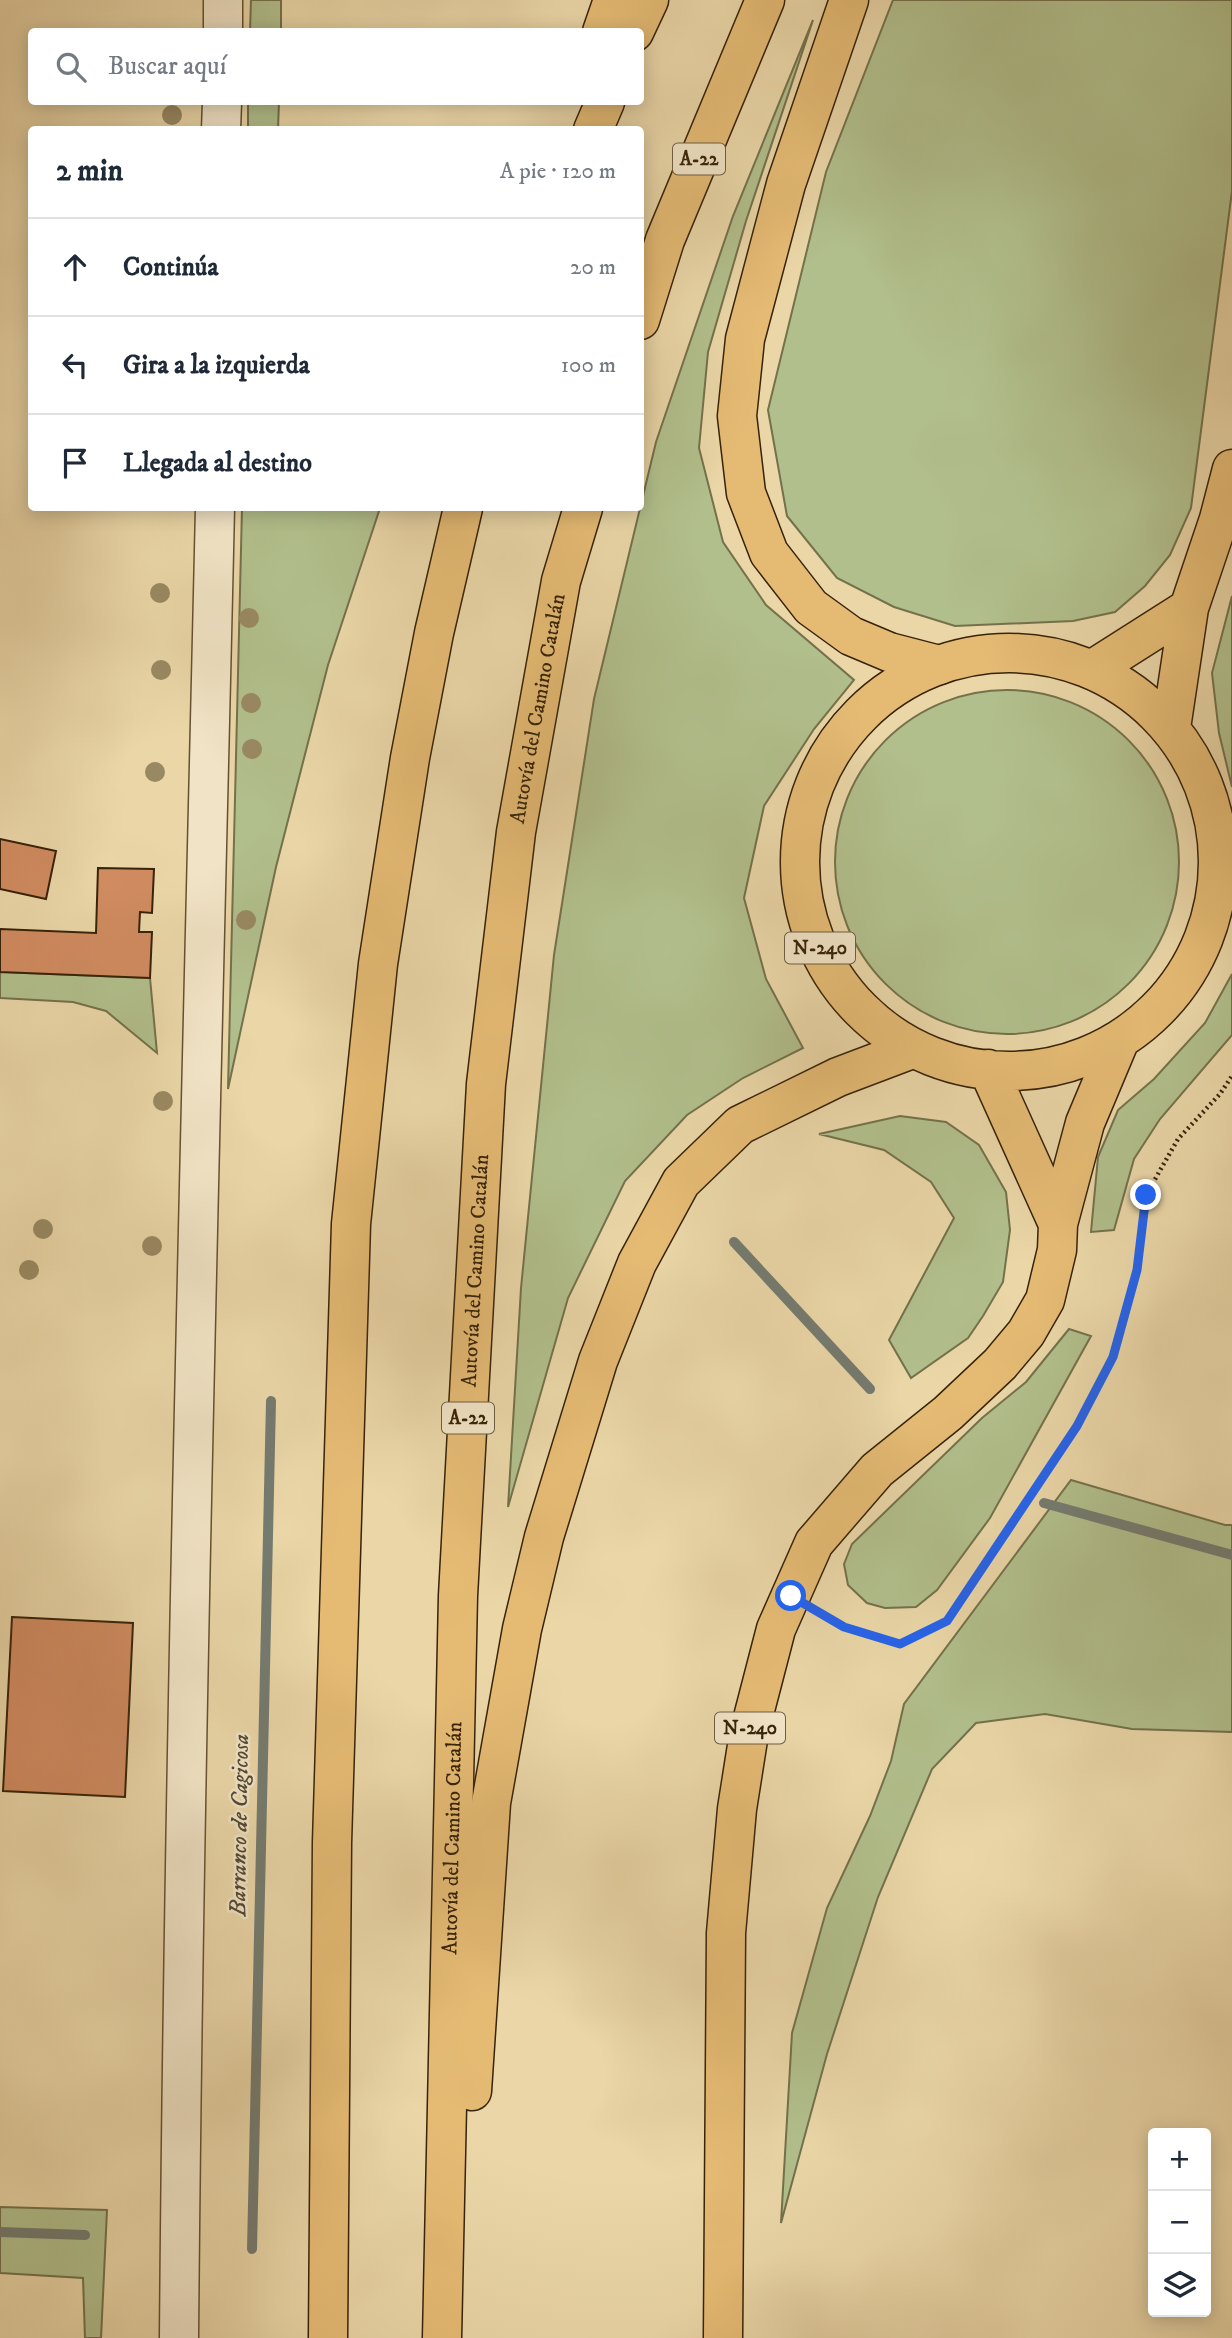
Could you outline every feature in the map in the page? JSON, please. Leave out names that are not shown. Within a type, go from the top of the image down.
[{"type":"highway","points":[[603,28],[613,0]]},
{"type":"highway","points":[[636,28],[649,0]]},
{"type":"highway","name":"A-22","points":[[644,307],[665,240],[765,0]]},
{"type":"highway","points":[[849,0],[786,184],[746,339],[737,416],[746,493],[769,553],[811,607],[851,636],[888,652],[939,665]]},
{"type":"highway","points":[[567,126],[575,105]]},
{"type":"highway","points":[[595,126],[603,105]]},
{"type":"highway","points":[[1171,728],[1189,608],[1219,519],[1232,469]]},
{"type":"highway","points":[[328,2338],[332,1843],[351,1224],[378,964],[410,758],[434,634],[462,511]]},
{"type":"highway","name":"Autovía del Camino Catalán","points":[[442,2338],[458,1596],[486,1084],[516,832],[561,580],[582,511]]},
{"type":"highway","points":[[1093,669],[1189,608]]},
{"type":"highway","name":"N-240","points":[[986,654],[1041,654],[1093,669],[1134,692],[1171,728],[1203,780],[1218,838],[1217,897],[1198,956],[1164,1005],[1119,1042],[1067,1065],[1030,1073],[960,1068],[912,1049],[868,1018],[826,964],[803,900],[800,856],[807,810],[821,771],[839,739],[867,708],[902,682],[939,665],[986,654]]},
{"type":"highway","name":"N-240","points":[[723,2338],[726,1933],[737,1809],[749,1733],[776,1629],[814,1543],[877,1470],[948,1413],[1000,1364],[1026,1333],[1045,1300],[1057,1250],[1058,1224],[1085,1122],[1119,1042]]},
{"type":"highway","points":[[456,2338],[491,1803],[523,1629],[544,1537],[598,1361],[637,1263],[681,1182],[740,1125],[838,1077],[912,1049]]},
{"type":"highway","name":"N-240","points":[[988,1069],[1058,1224]]},
{"type":"street","points":[[223,0],[223,28]]},
{"type":"street","points":[[222,105],[222,126]]},
{"type":"street","points":[[179,2338],[192,1488],[215,511]]},
{"type":"path","points":[[791,1596],[844,1627],[900,1644],[947,1621],[1077,1426],[1113,1357],[1137,1270],[1146,1195],[1178,1139],[1220,1094],[1232,1076]]},
{"type":"green space","points":[[251,0],[281,0],[281,28],[250,28]]},
{"type":"green space","points":[[893,0],[1232,0],[1232,191],[1191,508],[1170,555],[1145,586],[1115,612],[1073,621],[955,626],[894,607],[837,578],[787,516],[768,410],[826,172]]},
{"type":"green space","points":[[813,20],[746,221],[708,352],[699,448],[723,542],[766,605],[854,680],[814,729],[764,806],[744,898],[766,979],[803,1048],[743,1078],[687,1115],[625,1181],[568,1298],[508,1507],[521,1288],[554,955],[594,699],[639,511],[644,511],[644,492],[656,442],[733,216]]},
{"type":"green space","points":[[248,105],[279,105],[278,126],[248,126]]},
{"type":"green space","points":[[242,511],[379,511],[328,665],[276,867],[228,1089]]},
{"type":"green space","points":[[1232,596],[1232,787],[1219,733],[1212,673]]},
{"type":"green space","points":[[1007,690],[1041,694],[1073,703],[1116,729],[1140,753],[1166,796],[1175,828],[1179,862],[1175,896],[1166,928],[1140,971],[1116,995],[1073,1021],[1041,1030],[1007,1034],[973,1030],[941,1021],[898,995],[874,971],[848,928],[839,896],[835,862],[839,828],[848,796],[874,753],[898,729],[941,703],[973,694]]},
{"type":"green space","points":[[0,972],[150,978],[157,1053],[106,1011],[73,1002],[0,998]]},
{"type":"green space","points":[[1232,974],[1232,1035],[1160,1119],[1134,1159],[1114,1230],[1091,1232],[1098,1157],[1118,1110],[1154,1079],[1205,1023]]},
{"type":"green space","points":[[900,1116],[946,1122],[979,1145],[1006,1192],[1010,1230],[1003,1282],[983,1316],[968,1338],[911,1378],[889,1340],[954,1218],[931,1182],[884,1150],[819,1134]]},
{"type":"green space","points":[[1069,1329],[1091,1336],[990,1518],[937,1590],[916,1607],[885,1608],[867,1603],[848,1585],[844,1564],[852,1544],[982,1418],[1026,1382]]},
{"type":"green space","points":[[1071,1480],[1232,1525],[1232,1732],[1132,1729],[1045,1714],[976,1723],[932,1769],[878,1897],[827,2054],[781,2223],[792,2033],[827,1908],[870,1816],[891,1761],[904,1704]]},
{"type":"green space","points":[[0,2207],[107,2210],[101,2338],[85,2338],[83,2278],[0,2273]]},
{"type":"building","points":[[0,839],[56,851],[46,899],[0,889]]},
{"type":"building","points":[[98,868],[154,869],[152,913],[140,912],[139,932],[152,932],[150,978],[0,972],[0,929],[96,933]]},
{"type":"building","points":[[12,1617],[133,1623],[125,1797],[3,1791]]},
{"type":"waterway","name":"Barranco de Cagicosa","points":[[734,1242],[870,1389]]},
{"type":"waterway","name":"Barranco de Cagicosa","points":[[252,2249],[271,1401]]},
{"type":"waterway","name":"Barranco de Cagicosa","points":[[1044,1503],[1232,1555]]},
{"type":"waterway","name":"Barranco de Cagicosa","points":[[0,2232],[85,2235]]},
{"type":"route","points":[[791,1596],[844,1627],[900,1644],[947,1621],[1077,1426],[1113,1357],[1137,1270],[1146,1195]]}]
